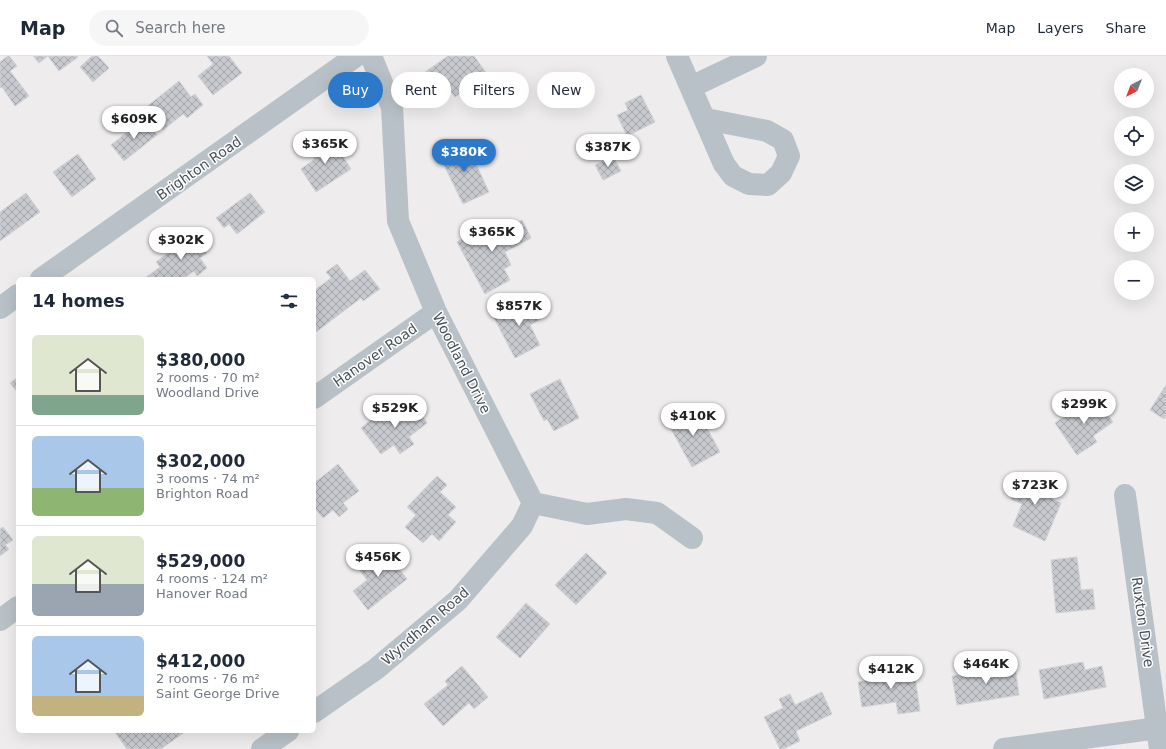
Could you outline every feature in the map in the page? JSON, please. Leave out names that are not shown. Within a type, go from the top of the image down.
[{"type":"street","name":"Brighton Road","points":[[44,277],[356,56]]},
{"type":"street","name":"Woodland Drive","points":[[371,56],[392,107],[398,221],[436,312],[533,503]]},
{"type":"street","points":[[677,56],[703,114]]},
{"type":"street","points":[[691,87],[756,56]]},
{"type":"street","points":[[0,308],[16,296]]},
{"type":"street","name":"Hanover Road","points":[[316,397],[436,312]]},
{"type":"street","name":"Ruxton Drive","points":[[1126,495],[1159,739]]},
{"type":"street","points":[[533,503],[587,514],[626,509],[657,513],[692,538]]},
{"type":"street","name":"Wyndham Road","points":[[316,711],[376,668],[458,600],[522,526],[533,503]]},
{"type":"street","points":[[0,620],[16,608]]},
{"type":"street","points":[[262,749],[285,733]]},
{"type":"street","points":[[1004,749],[1159,739]]},
{"type":"building","points":[[8,56],[17,66],[10,71],[29,96],[15,106],[2,87],[0,88],[0,62]]},
{"type":"building","points":[[33,56],[48,56],[39,63]]},
{"type":"building","points":[[48,56],[77,56],[78,57],[59,71]]},
{"type":"building","points":[[92,56],[98,56],[109,68],[93,82],[80,67]]},
{"type":"building","points":[[207,56],[229,56],[242,73],[213,95],[198,76],[213,64]]},
{"type":"building","points":[[448,56],[474,56],[486,72],[459,72],[459,94],[455,97],[451,92],[451,72],[425,72]]},
{"type":"building","points":[[179,81],[191,97],[195,94],[203,105],[187,118],[183,114],[163,130],[145,108]]},
{"type":"building","points":[[641,95],[655,122],[627,136],[617,115],[628,110],[625,103]]},
{"type":"building","points":[[145,118],[157,135],[124,161],[111,145]]},
{"type":"building","points":[[330,137],[351,169],[316,192],[301,169],[315,159],[309,151]]},
{"type":"building","points":[[457,144],[462,154],[476,147],[482,159],[475,162],[489,192],[463,204],[438,153]]},
{"type":"building","points":[[78,154],[96,179],[72,197],[53,172]]},
{"type":"building","points":[[613,156],[621,171],[603,180],[595,165]]},
{"type":"building","points":[[26,193],[40,212],[0,241],[0,212]]},
{"type":"building","points":[[250,193],[265,212],[237,234],[229,224],[224,228],[216,218]]},
{"type":"building","points":[[522,220],[531,238],[505,252],[511,265],[504,269],[510,280],[485,294],[457,242],[492,223],[497,233]]},
{"type":"building","points":[[193,234],[207,253],[200,258],[207,268],[197,276],[194,271],[186,277],[147,277],[160,267],[156,262]]},
{"type":"building","points":[[337,264],[350,281],[365,270],[380,289],[363,301],[361,298],[316,332],[316,289],[331,278],[326,272]]},
{"type":"building","points":[[530,297],[541,319],[530,325],[540,345],[515,358],[493,316]]},
{"type":"building","points":[[16,378],[16,390],[10,383]]},
{"type":"building","points":[[560,379],[579,418],[554,431],[547,419],[544,421],[530,394]]},
{"type":"building","points":[[1166,385],[1166,416],[1164,419],[1150,410]]},
{"type":"building","points":[[1094,396],[1113,422],[1093,436],[1097,442],[1077,455],[1055,423]]},
{"type":"building","points":[[411,399],[427,423],[409,437],[414,444],[400,454],[394,445],[381,454],[361,428],[377,415],[382,421]]},
{"type":"building","points":[[683,410],[686,416],[697,410],[720,452],[692,467],[666,420]]},
{"type":"building","points":[[338,464],[359,491],[343,503],[348,509],[339,517],[333,510],[323,518],[316,509],[316,480],[317,481]]},
{"type":"building","points":[[1023,472],[1057,487],[1052,499],[1061,503],[1045,541],[1013,526],[1022,504],[1011,499]]},
{"type":"building","points":[[437,476],[447,485],[440,492],[456,507],[448,515],[456,522],[439,541],[432,534],[423,543],[405,527],[416,515],[407,507]]},
{"type":"building","points":[[3,527],[13,540],[5,545],[9,549],[0,556],[0,529]]},
{"type":"building","points":[[382,547],[407,579],[368,610],[353,591],[367,580],[357,567]]},
{"type":"building","points":[[586,553],[607,573],[576,605],[555,585]]},
{"type":"building","points":[[1077,557],[1081,590],[1093,589],[1095,609],[1056,613],[1051,560]]},
{"type":"building","points":[[526,603],[550,624],[520,658],[496,637]]},
{"type":"building","points":[[1083,662],[1085,670],[1102,666],[1106,687],[1044,699],[1039,670]]},
{"type":"building","points":[[887,664],[889,675],[914,671],[920,711],[898,714],[896,702],[862,707],[858,682],[876,679],[874,666]]},
{"type":"building","points":[[462,666],[488,697],[474,709],[469,703],[443,726],[424,704],[448,685],[445,681]]},
{"type":"building","points":[[1015,666],[1019,695],[957,705],[952,676]]},
{"type":"building","points":[[822,692],[832,714],[796,731],[800,741],[780,749],[764,717],[783,708],[779,699],[790,694],[795,705]]},
{"type":"building","points":[[115,733],[183,733],[161,749],[127,749]]}]
